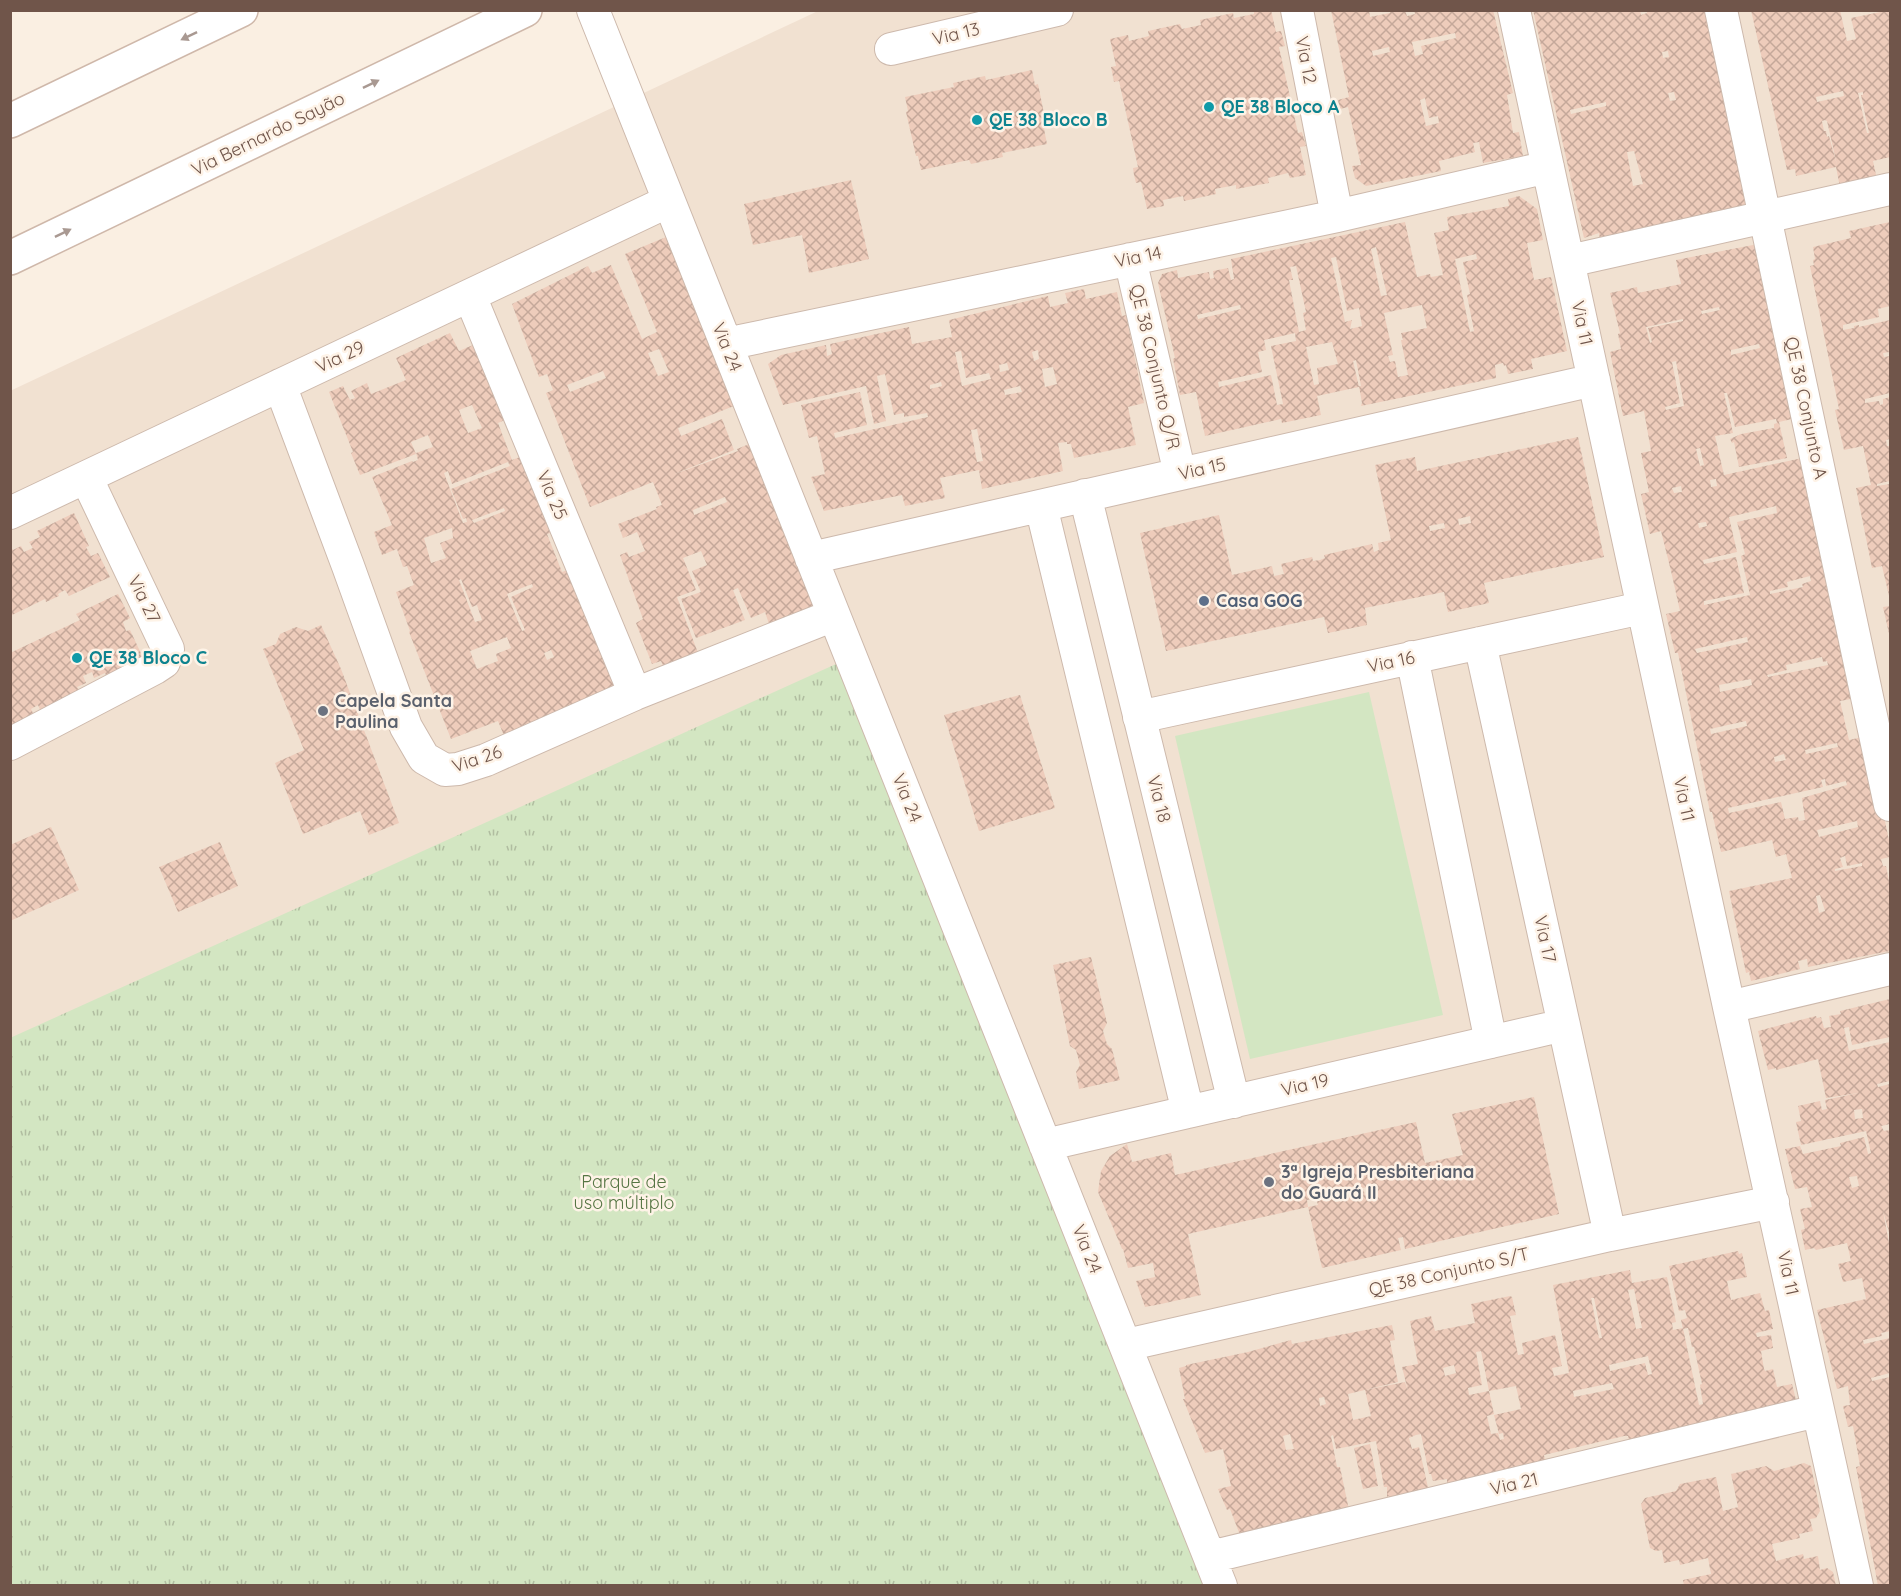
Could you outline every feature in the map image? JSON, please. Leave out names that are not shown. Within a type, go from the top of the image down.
[{"type":"main road","points":[[10,121],[241,10]]},
{"type":"main road","name":"Via Bernardo Sayão","points":[[10,258],[525,10]]},
{"type":"street","name":"Via 24","points":[[593,10],[1221,1586]]},
{"type":"street","name":"Via 13","points":[[891,49],[1057,10]]},
{"type":"street","name":"Via 12","points":[[1297,10],[1337,216]]},
{"type":"street","name":"Via 11","points":[[1514,10],[1642,608],[1857,1586]]},
{"type":"street","name":"QE 38 Conjunto A","points":[[1721,10],[1890,805]]},
{"type":"street","name":"Via 14","points":[[726,344],[1337,216],[1548,166]]},
{"type":"street","points":[[1569,261],[1890,189]]},
{"type":"street","name":"Via 29","points":[[10,513],[669,201]]},
{"type":"street","name":"QE 38 Conjunto Q/R","points":[[1130,259],[1180,474]]},
{"type":"street","name":"Via 25","points":[[470,297],[635,694]]},
{"type":"street","name":"Via 15","points":[[811,558],[1594,380]]},
{"type":"street","name":"Via 26","points":[[280,385],[406,728],[424,758],[445,770],[458,769],[486,760],[635,694],[834,615]]},
{"type":"street","name":"Via 27","points":[[10,744],[155,668],[164,662],[168,649],[86,477]]},
{"type":"street","name":"Via 18","points":[[1085,495],[1234,1102]]},
{"type":"street","points":[[1041,506],[1188,1112]]},
{"type":"street","name":"Via 16","points":[[1139,717],[1642,608]]},
{"type":"street","name":"Via 17","points":[[1480,643],[1610,1235]]},
{"type":"street","points":[[1412,657],[1491,1042]]},
{"type":"street","points":[[1729,1007],[1890,969]]},
{"type":"street","name":"Via 19","points":[[1045,1145],[1564,1025]]},
{"type":"street","name":"QE 38 Conjunto S/T","points":[[1126,1345],[1610,1235],[1773,1202]]},
{"type":"street","name":"Via 21","points":[[1210,1557],[1817,1411]]},
{"type":"shaded area","points":[[818,11],[1890,11],[1890,1585],[1100,1585],[11,1084],[10,391]]},
{"type":"green space","name":"Parque de uso múltiplo","points":[[836,664],[1205,1585],[11,1585],[10,1038]]},
{"type":"green space","points":[[1369,692],[1443,1015],[1250,1059],[1175,736]]},
{"type":"building","name":"QE 38 Bloco A","points":[[1254,10],[1271,10],[1276,32],[1281,31],[1285,46],[1279,47],[1298,133],[1302,132],[1306,146],[1300,147],[1306,175],[1290,178],[1288,173],[1268,178],[1269,183],[1236,189],[1236,185],[1215,189],[1216,194],[1184,201],[1183,196],[1163,200],[1164,206],[1147,209],[1141,182],[1136,183],[1134,175],[1133,168],[1138,167],[1119,81],[1114,82],[1111,67],[1116,66],[1110,39],[1128,35],[1129,41],[1149,36],[1148,31],[1180,24],[1182,29],[1201,25],[1200,20],[1233,13],[1234,18],[1254,14]]},
{"type":"building","points":[[1331,10],[1369,10],[1370,17],[1390,13],[1390,10],[1405,10],[1407,16],[1415,14],[1414,10],[1493,10],[1513,93],[1507,95],[1513,133],[1519,132],[1523,156],[1483,163],[1479,142],[1473,143],[1475,152],[1439,161],[1441,171],[1366,186],[1355,178],[1352,166],[1361,165],[1348,107],[1340,109],[1338,100],[1349,97]],"holes":[[[1455,33],[1456,38],[1421,46],[1423,54],[1415,56],[1412,42]],[[1389,47],[1390,52],[1373,56],[1372,51]],[[1425,98],[1429,118],[1438,116],[1439,123],[1426,126],[1420,100]]]},
{"type":"building","points":[[1533,10],[1640,10],[1641,15],[1647,13],[1647,10],[1709,10],[1751,200],[1747,210],[1600,241],[1599,233],[1584,238]],"holes":[[[1668,51],[1669,57],[1663,58],[1662,52]],[[1674,92],[1676,100],[1670,101],[1668,93]],[[1606,102],[1606,106],[1571,114],[1570,110]],[[1634,151],[1643,184],[1633,186],[1627,152]]]},
{"type":"building","points":[[1751,10],[1840,10],[1847,41],[1856,39],[1851,18],[1890,10],[1890,157],[1873,161],[1878,184],[1841,192],[1836,167],[1796,176],[1795,169],[1787,170]],"holes":[[[1843,91],[1844,96],[1817,102],[1816,97]],[[1863,92],[1861,95],[1869,133],[1867,133],[1858,93]],[[1822,121],[1827,121],[1837,165],[1829,136],[1827,137],[1824,131]]]},
{"type":"building","name":"QE 38 Bloco B","points":[[1032,70],[1035,85],[1038,84],[1047,128],[1044,129],[1047,144],[1002,153],[1003,157],[971,164],[969,160],[921,170],[906,112],[908,111],[905,97],[954,87],[953,83],[985,76],[986,80]]},
{"type":"building","points":[[851,180],[869,259],[809,273],[802,235],[753,245],[744,204]]},
{"type":"building","points":[[1519,196],[1537,209],[1543,240],[1527,243],[1534,280],[1551,277],[1567,351],[1531,359],[1533,369],[1508,374],[1506,365],[1504,366],[1503,363],[1495,365],[1496,378],[1361,406],[1359,386],[1361,386],[1356,360],[1353,361],[1359,387],[1317,396],[1321,415],[1282,423],[1281,419],[1205,436],[1196,392],[1180,395],[1173,359],[1175,358],[1158,283],[1162,274],[1177,270],[1178,278],[1209,272],[1210,279],[1214,278],[1213,271],[1228,268],[1231,280],[1234,279],[1231,259],[1405,222],[1417,277],[1430,274],[1431,277],[1443,275],[1434,233],[1449,230],[1447,217],[1509,206],[1508,199]],"holes":[[[1376,247],[1387,295],[1381,296],[1371,249]],[[1476,254],[1477,259],[1463,262],[1470,294],[1467,295],[1474,331],[1470,332],[1455,259]],[[1336,257],[1347,311],[1359,308],[1362,326],[1350,329],[1352,320],[1345,322],[1331,258]],[[1296,266],[1306,312],[1303,313],[1306,330],[1299,332],[1289,280],[1293,280],[1290,267]],[[1240,305],[1241,309],[1198,319],[1197,315]],[[1422,305],[1427,328],[1401,333],[1408,375],[1398,377],[1395,361],[1390,362],[1388,356],[1393,355],[1384,313]],[[1295,333],[1296,341],[1271,346],[1283,404],[1277,405],[1271,375],[1219,387],[1218,382],[1262,372],[1258,352],[1266,350],[1264,340]],[[1332,342],[1338,364],[1317,368],[1319,384],[1314,385],[1306,347]]]},
{"type":"building","points":[[1890,222],[1890,306],[1878,309],[1879,317],[1843,325],[1843,330],[1890,320],[1890,352],[1883,353],[1884,357],[1890,356],[1890,393],[1865,399],[1865,403],[1879,401],[1880,405],[1883,404],[1883,399],[1890,397],[1890,439],[1886,440],[1887,446],[1890,446],[1890,481],[1877,484],[1877,486],[1890,484],[1890,600],[1882,566],[1872,568],[1856,488],[1871,485],[1863,446],[1844,450],[1835,410],[1839,409],[1810,266],[1814,265],[1813,260],[1815,259],[1813,247],[1851,238],[1849,231]]},
{"type":"building","points":[[671,235],[734,406],[678,428],[681,436],[722,419],[734,450],[672,475],[738,451],[737,449],[754,442],[785,517],[778,519],[795,559],[798,558],[816,605],[770,627],[765,612],[751,618],[738,588],[733,590],[745,620],[696,638],[681,599],[701,592],[692,571],[707,565],[701,551],[683,558],[696,590],[677,597],[701,661],[667,675],[661,661],[652,664],[636,623],[643,619],[620,555],[627,552],[629,557],[645,551],[637,532],[623,538],[618,524],[662,505],[653,482],[590,507],[546,393],[553,390],[547,374],[539,377],[512,304],[588,266],[592,273],[611,265],[642,339],[657,332],[625,254]],"holes":[[[659,349],[669,372],[658,376],[648,353]],[[603,371],[606,378],[570,392],[567,385]],[[725,497],[727,502],[694,515],[693,510]]]},
{"type":"building","points":[[1758,244],[1796,418],[1779,422],[1787,458],[1739,467],[1734,442],[1732,443],[1730,439],[1741,434],[1774,428],[1774,424],[1777,423],[1776,419],[1735,427],[1727,393],[1724,393],[1733,433],[1715,436],[1724,475],[1807,457],[1847,656],[1842,657],[1851,699],[1840,701],[1849,740],[1867,736],[1890,845],[1890,857],[1881,859],[1883,866],[1886,866],[1890,886],[1890,951],[1808,967],[1807,959],[1798,961],[1800,969],[1751,981],[1749,972],[1746,973],[1729,891],[1792,878],[1786,854],[1776,857],[1772,840],[1721,852],[1712,812],[1710,812],[1678,653],[1675,653],[1666,614],[1680,611],[1661,531],[1650,534],[1641,494],[1649,492],[1641,453],[1651,451],[1644,411],[1623,416],[1610,352],[1621,349],[1618,334],[1620,333],[1610,293],[1637,287],[1638,293],[1681,284],[1676,260]],"holes":[[[1719,307],[1720,310],[1702,314],[1701,311]],[[1683,319],[1683,321],[1648,328],[1652,342],[1650,343],[1646,327]],[[1759,344],[1760,348],[1731,355],[1731,350]],[[1676,361],[1684,406],[1666,410],[1665,407],[1680,403],[1672,362]],[[1700,448],[1704,465],[1700,466],[1696,449]],[[1716,479],[1717,486],[1711,487],[1710,480]],[[1681,486],[1682,492],[1674,493],[1672,488]],[[1776,506],[1777,513],[1737,522],[1745,554],[1741,556],[1750,595],[1704,605],[1704,601],[1744,593],[1736,557],[1704,564],[1703,560],[1737,552],[1729,517]],[[1706,522],[1707,526],[1699,528],[1698,523]],[[1810,576],[1811,581],[1802,584],[1803,587],[1770,594],[1770,591],[1788,587],[1787,582]],[[1747,637],[1748,642],[1697,653],[1695,649]],[[1822,657],[1823,662],[1827,661],[1828,665],[1768,677],[1767,675],[1787,670],[1786,665]],[[1751,679],[1752,685],[1720,692],[1719,685]],[[1746,721],[1747,726],[1711,734],[1710,729]],[[1837,743],[1838,747],[1806,754],[1805,750]],[[1784,754],[1786,760],[1775,762],[1774,757]],[[1825,779],[1826,786],[1846,781],[1847,785],[1802,798],[1805,820],[1799,821],[1798,817],[1785,819],[1781,802],[1729,813],[1728,808],[1823,787],[1821,780]],[[1857,821],[1858,827],[1819,837],[1817,830]],[[1845,856],[1847,866],[1862,863],[1862,866],[1835,871],[1843,867],[1840,858]],[[1820,895],[1825,911],[1819,913],[1816,896]]]},
{"type":"building","points":[[1084,289],[1086,299],[1117,292],[1122,316],[1126,315],[1144,403],[1128,407],[1136,445],[1074,458],[1071,444],[1058,443],[1063,471],[982,489],[979,470],[940,478],[945,498],[905,506],[902,495],[824,511],[811,477],[825,474],[817,436],[809,438],[801,405],[860,392],[867,425],[834,433],[835,438],[928,417],[927,413],[904,417],[904,413],[894,415],[885,374],[877,376],[886,421],[874,424],[866,386],[783,405],[768,364],[781,355],[826,345],[827,356],[832,354],[830,344],[909,327],[912,344],[952,337],[949,320],[1048,296],[1050,307],[1068,303],[1065,293]],"holes":[[[1038,350],[1039,359],[1034,361],[1032,352]],[[961,351],[966,378],[989,373],[991,379],[962,386],[955,352]],[[1007,363],[1009,370],[1000,372],[999,365]],[[1053,367],[1057,384],[1045,387],[1042,369]],[[941,382],[942,386],[930,389],[930,385]],[[1020,386],[1022,392],[1005,395],[1004,390]],[[977,429],[983,461],[977,462],[971,430]]]},
{"type":"building","points":[[450,333],[459,351],[473,345],[480,363],[489,359],[512,417],[498,423],[512,460],[528,454],[559,530],[547,534],[562,572],[573,568],[617,677],[611,696],[505,738],[498,721],[451,739],[409,632],[396,592],[414,585],[407,566],[403,567],[397,549],[382,555],[374,532],[392,525],[372,477],[418,460],[416,453],[433,447],[428,435],[411,442],[416,454],[360,475],[329,392],[343,386],[350,400],[355,398],[351,391],[367,383],[371,394],[406,380],[396,358]],"holes":[[[472,405],[482,428],[468,433],[459,410]],[[508,462],[510,466],[451,489],[463,519],[466,518],[467,522],[463,523],[444,473],[448,471],[452,484]],[[504,508],[505,511],[474,523],[472,520]],[[452,528],[453,538],[440,543],[446,558],[431,563],[424,538]],[[461,579],[472,607],[477,605],[482,620],[475,622],[459,580]],[[532,584],[533,587],[511,597],[525,630],[522,631],[507,594]],[[507,637],[511,648],[496,654],[498,661],[477,669],[470,651]],[[551,650],[554,657],[547,660],[544,653]]]},
{"type":"building","points":[[1578,437],[1604,557],[1484,583],[1489,603],[1448,612],[1444,592],[1365,608],[1367,625],[1328,633],[1324,617],[1166,651],[1140,533],[1219,515],[1232,575],[1272,566],[1274,576],[1284,574],[1281,564],[1312,557],[1313,561],[1320,560],[1325,558],[1324,555],[1372,544],[1374,552],[1379,550],[1378,543],[1391,540],[1375,465],[1415,457],[1417,471]],"holes":[[[1470,516],[1471,523],[1459,525],[1458,519]],[[1444,523],[1445,528],[1430,531],[1429,526]]]},
{"type":"building","points":[[74,513],[89,546],[86,547],[91,556],[98,553],[110,577],[69,596],[65,590],[58,594],[59,596],[46,602],[45,599],[10,616],[10,546],[13,550],[21,546],[24,552],[33,548],[29,542],[40,537],[37,531]]},
{"type":"building","name":"QE 38 Bloco C","points":[[118,594],[130,618],[123,622],[126,631],[130,630],[145,662],[108,680],[105,673],[94,678],[92,672],[83,676],[86,683],[77,687],[81,693],[41,712],[38,705],[31,709],[34,715],[10,727],[10,653],[80,620],[76,614]]},
{"type":"building","points":[[1890,606],[1890,638],[1883,607]]},
{"type":"building","points":[[321,625],[341,669],[399,823],[369,835],[360,811],[303,834],[275,763],[304,750],[263,649],[276,644],[280,634],[296,627],[308,631]]},
{"type":"building","points":[[1020,695],[1055,808],[979,831],[944,715]]},
{"type":"building","points":[[51,827],[79,890],[10,921],[10,845]]},
{"type":"building","points":[[220,842],[238,886],[178,912],[159,867]]},
{"type":"building","points":[[1091,957],[1107,1023],[1103,1031],[1107,1044],[1112,1049],[1120,1080],[1079,1089],[1076,1072],[1080,1065],[1076,1050],[1070,1046],[1053,965]]},
{"type":"building","points":[[1890,999],[1890,1037],[1852,1045],[1849,1027],[1844,1028],[1849,1051],[1890,1042],[1890,1081],[1877,1084],[1878,1087],[1890,1084],[1890,1124],[1881,1126],[1884,1131],[1890,1130],[1890,1236],[1883,1211],[1890,1248],[1890,1331],[1881,1333],[1882,1336],[1863,1340],[1864,1344],[1890,1338],[1890,1373],[1871,1378],[1872,1381],[1890,1377],[1890,1586],[1878,1586],[1856,1467],[1860,1466],[1853,1426],[1848,1427],[1843,1406],[1850,1405],[1848,1386],[1837,1389],[1817,1310],[1866,1299],[1862,1278],[1843,1282],[1838,1264],[1851,1261],[1847,1243],[1816,1250],[1814,1248],[1805,1250],[1801,1230],[1805,1229],[1800,1209],[1812,1207],[1807,1187],[1795,1189],[1785,1149],[1800,1146],[1803,1154],[1841,1146],[1840,1143],[1864,1137],[1868,1154],[1871,1153],[1866,1131],[1801,1145],[1796,1122],[1801,1121],[1798,1106],[1820,1101],[1822,1110],[1827,1109],[1825,1100],[1858,1093],[1826,1098],[1818,1059],[1768,1070],[1758,1031],[1816,1016],[1821,1017],[1824,1028],[1831,1027],[1829,1016],[1841,1014],[1840,1011]],"holes":[[[1862,1109],[1863,1118],[1855,1119],[1854,1110]],[[1857,1176],[1859,1186],[1852,1188],[1849,1177]]]},
{"type":"building","points":[[1534,1097],[1559,1214],[1405,1249],[1403,1237],[1398,1238],[1401,1250],[1322,1268],[1308,1207],[1188,1234],[1201,1295],[1145,1307],[1136,1281],[1155,1277],[1153,1263],[1128,1268],[1123,1249],[1098,1192],[1101,1171],[1110,1156],[1127,1144],[1132,1162],[1171,1153],[1175,1175],[1416,1122],[1425,1163],[1463,1155],[1452,1114]],"holes":[[[1369,1187],[1371,1194],[1365,1195],[1363,1188]],[[1346,1192],[1347,1199],[1335,1202],[1333,1195]],[[1316,1198],[1318,1205],[1308,1207],[1307,1200]]]},
{"type":"building","points":[[1738,1251],[1739,1254],[1742,1253],[1747,1277],[1727,1281],[1731,1300],[1760,1293],[1765,1311],[1769,1310],[1773,1329],[1756,1333],[1757,1337],[1771,1335],[1773,1348],[1761,1351],[1764,1369],[1765,1371],[1773,1369],[1777,1387],[1792,1384],[1797,1404],[1630,1444],[1628,1436],[1624,1436],[1544,1455],[1546,1464],[1447,1483],[1447,1479],[1433,1481],[1429,1474],[1421,1434],[1416,1435],[1409,1438],[1412,1449],[1419,1447],[1429,1492],[1390,1502],[1389,1496],[1387,1497],[1387,1487],[1384,1487],[1376,1441],[1336,1449],[1333,1435],[1331,1436],[1337,1467],[1340,1467],[1349,1510],[1240,1535],[1230,1509],[1227,1510],[1218,1489],[1231,1486],[1223,1449],[1205,1453],[1183,1399],[1185,1399],[1179,1368],[1291,1340],[1292,1344],[1392,1325],[1395,1340],[1390,1341],[1398,1382],[1348,1394],[1353,1420],[1371,1416],[1365,1390],[1405,1382],[1408,1391],[1402,1367],[1418,1364],[1410,1321],[1431,1316],[1435,1331],[1475,1323],[1471,1304],[1510,1296],[1516,1315],[1510,1316],[1518,1355],[1524,1354],[1522,1343],[1555,1335],[1562,1366],[1552,1368],[1554,1376],[1569,1373],[1553,1285],[1630,1270],[1632,1283],[1667,1277],[1676,1322],[1672,1323],[1673,1330],[1683,1328],[1681,1320],[1687,1318],[1685,1310],[1679,1311],[1669,1266]],"holes":[[[1634,1289],[1642,1328],[1636,1329],[1628,1290]],[[1591,1298],[1594,1298],[1602,1338],[1599,1338]],[[1688,1328],[1702,1384],[1700,1385],[1703,1404],[1699,1405],[1683,1329]],[[1481,1351],[1489,1391],[1469,1395],[1468,1388],[1482,1385],[1476,1352]],[[1648,1356],[1652,1374],[1648,1375],[1645,1363],[1610,1371],[1609,1365]],[[1454,1365],[1456,1373],[1445,1376],[1443,1368]],[[1612,1383],[1614,1389],[1574,1397],[1573,1391]],[[1516,1386],[1521,1409],[1494,1415],[1499,1434],[1503,1433],[1504,1439],[1500,1440],[1498,1433],[1491,1434],[1487,1416],[1494,1414],[1489,1391]],[[1324,1397],[1326,1404],[1320,1406],[1319,1398]],[[1290,1434],[1294,1449],[1286,1450],[1283,1436]]]},
{"type":"building","points":[[1370,1444],[1378,1486],[1363,1489],[1354,1448]]},
{"type":"building","points":[[1804,1463],[1811,1466],[1820,1511],[1816,1518],[1810,1519],[1813,1531],[1799,1534],[1800,1538],[1772,1544],[1776,1561],[1803,1554],[1804,1559],[1818,1556],[1820,1570],[1827,1568],[1833,1572],[1836,1586],[1684,1586],[1683,1580],[1711,1574],[1708,1558],[1680,1565],[1679,1560],[1664,1563],[1662,1550],[1656,1551],[1650,1548],[1641,1504],[1645,1498],[1676,1491],[1680,1484],[1716,1477],[1723,1511],[1738,1507],[1731,1474],[1766,1466],[1774,1471]]},
{"type":"place","name":"QE 38 Bloco A","points":[[1209,107]]},
{"type":"place","name":"QE 38 Bloco B","points":[[977,120]]},
{"type":"place","name":"Casa GOG","points":[[1204,601]]},
{"type":"place","name":"QE 38 Bloco C","points":[[77,658]]},
{"type":"place","name":"Capela Santa Paulina","points":[[323,711]]},
{"type":"place","name":"3ª Igreja Presbiteriana do Guará II","points":[[1269,1182]]}]
